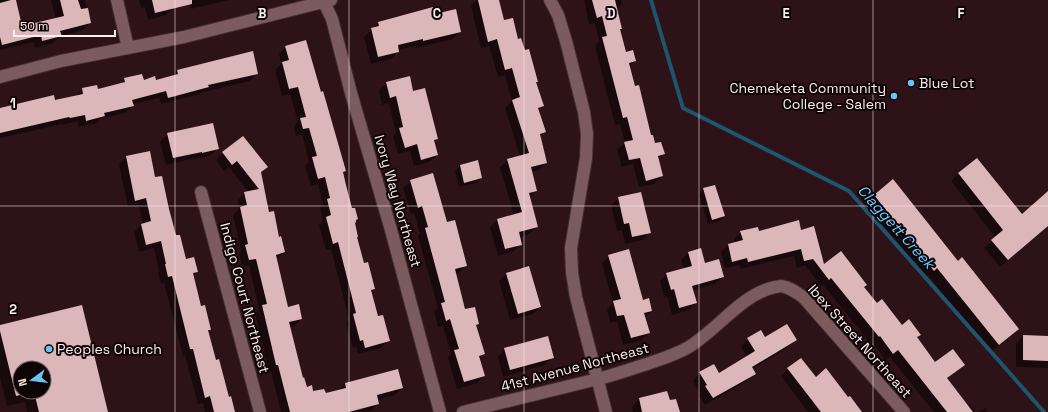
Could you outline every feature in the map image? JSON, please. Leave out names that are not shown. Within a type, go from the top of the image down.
[{"type":"street","points":[[117,0],[128,48]]},
{"type":"street","points":[[550,0],[558,15],[566,41],[584,112],[586,158],[571,248],[572,273],[576,297],[606,412]]},
{"type":"street","points":[[0,77],[61,61],[184,37],[326,1]]},
{"type":"street","name":"Ivory Way Northeast","points":[[326,1],[391,230],[440,412]]},
{"type":"street","name":"Indigo Court Northeast","points":[[201,192],[260,412]]},
{"type":"street","name":"Ibex Street Northeast","points":[[769,288],[781,286],[794,290],[803,297],[904,412]]},
{"type":"street","name":"41st Avenue Northeast","points":[[463,412],[598,379],[676,354],[702,338],[747,300],[769,288]]},
{"type":"building","points":[[16,0],[22,26],[64,16],[60,0],[78,0],[81,9],[88,8],[91,23],[60,31],[62,36],[42,41],[41,35],[2,45],[0,37],[0,3]]},
{"type":"building","points":[[152,0],[192,0],[192,4],[155,13]]},
{"type":"building","points":[[478,0],[499,0],[504,20],[513,18],[518,39],[521,38],[525,50],[529,49],[538,82],[536,82],[544,106],[538,108],[546,132],[540,134],[547,163],[531,167],[537,191],[529,193],[538,227],[519,232],[522,245],[505,249],[497,219],[522,212],[507,159],[529,153],[512,100],[520,97],[512,68],[505,70],[497,39],[488,42]]},
{"type":"building","points":[[592,0],[615,0],[626,52],[633,50],[636,61],[629,63],[635,86],[639,85],[651,135],[653,135],[655,143],[661,142],[665,154],[658,156],[663,176],[646,181],[640,158],[629,160],[624,142],[633,140],[627,117],[623,118],[602,37],[607,36],[602,16],[597,18]]},
{"type":"building","points":[[433,7],[435,14],[456,9],[461,32],[398,45],[399,52],[378,57],[371,28],[379,26],[378,22]]},
{"type":"building","points":[[306,40],[321,92],[323,91],[346,171],[343,172],[346,185],[352,208],[355,208],[358,219],[355,223],[357,237],[364,263],[368,262],[375,289],[371,290],[378,316],[383,315],[390,341],[365,348],[363,340],[360,341],[353,314],[356,313],[338,242],[333,244],[326,217],[331,215],[327,199],[330,198],[325,177],[318,179],[312,157],[317,156],[309,128],[303,129],[300,118],[306,117],[298,87],[289,89],[282,62],[289,60],[285,46]]},
{"type":"building","points":[[253,51],[258,74],[208,85],[209,87],[168,98],[166,91],[132,100],[134,106],[104,113],[105,116],[86,121],[85,115],[69,117],[0,133],[0,108],[54,95],[55,100],[83,94],[82,88],[97,85],[98,89],[125,82],[124,78],[142,74],[144,80],[155,76],[156,80],[178,74],[177,70]]},
{"type":"building","points":[[410,76],[413,91],[425,88],[438,139],[434,140],[438,155],[421,160],[417,144],[405,148],[399,128],[403,127],[396,96],[390,98],[386,82]]},
{"type":"building","points":[[213,123],[219,149],[173,158],[167,133]]},
{"type":"building","points":[[243,136],[268,167],[261,172],[269,212],[274,211],[279,237],[281,236],[285,252],[276,255],[288,307],[299,304],[302,319],[289,322],[303,378],[304,377],[307,387],[312,385],[313,391],[324,389],[326,393],[346,388],[345,383],[398,369],[403,388],[377,395],[379,404],[349,412],[290,412],[278,365],[276,365],[262,305],[267,304],[256,259],[249,260],[245,245],[248,244],[240,207],[247,205],[244,192],[259,189],[237,161],[232,165],[222,152]]},
{"type":"building","points":[[150,151],[155,177],[162,176],[176,235],[180,235],[186,259],[194,257],[198,272],[193,273],[201,306],[205,305],[211,330],[208,330],[216,360],[219,359],[229,397],[231,396],[235,412],[214,412],[210,396],[205,398],[193,349],[190,349],[172,276],[168,277],[161,241],[146,245],[141,224],[151,221],[146,198],[135,201],[126,156]]},
{"type":"building","points":[[977,158],[1022,214],[1048,191],[1048,226],[1008,260],[991,240],[1003,230],[958,173]]},
{"type":"building","points":[[478,160],[482,178],[464,183],[460,165]]},
{"type":"building","points":[[433,173],[447,222],[455,220],[467,266],[455,269],[465,309],[475,307],[479,324],[476,325],[485,354],[479,356],[485,376],[464,382],[454,350],[459,349],[450,319],[446,321],[441,303],[445,302],[425,228],[428,227],[422,206],[418,208],[410,180]]},
{"type":"building","points":[[893,179],[958,261],[962,257],[1019,329],[999,345],[937,268],[934,271],[874,195]]},
{"type":"building","points":[[715,185],[725,216],[712,220],[703,188]]},
{"type":"building","points":[[641,192],[651,233],[632,237],[629,223],[624,224],[618,197]]},
{"type":"building","points":[[799,220],[801,230],[814,226],[824,264],[841,251],[867,285],[864,287],[877,303],[882,299],[902,325],[909,319],[921,335],[917,337],[935,362],[953,349],[965,365],[947,378],[973,412],[947,412],[898,350],[893,354],[880,336],[879,337],[831,278],[829,280],[813,259],[804,261],[801,249],[748,262],[747,258],[732,262],[728,244],[743,240],[740,231],[758,227],[759,231]]},
{"type":"building","points":[[701,248],[705,263],[719,259],[724,277],[692,286],[697,303],[679,308],[674,289],[671,290],[666,273],[692,266],[688,252]]},
{"type":"building","points":[[629,249],[643,300],[649,298],[652,311],[644,313],[650,333],[631,338],[624,315],[617,316],[613,301],[621,299],[608,255]]},
{"type":"building","points":[[529,266],[541,307],[518,314],[506,273]]},
{"type":"building","name":"Peoples Church","points":[[82,305],[108,412],[39,412],[36,400],[52,400],[52,360],[12,360],[12,380],[0,331],[0,325]]},
{"type":"building","points":[[787,324],[797,340],[752,367],[756,374],[713,398],[705,386],[707,385],[699,372],[714,364],[719,373],[755,351],[747,338],[761,330],[765,337]]},
{"type":"building","points":[[1023,335],[1048,336],[1048,361],[1023,360]]},
{"type":"building","points":[[548,336],[554,358],[510,370],[504,348]]},
{"type":"building","points":[[801,358],[816,377],[826,368],[848,397],[850,396],[862,412],[821,412],[787,368]]},
{"type":"building","points":[[667,391],[670,400],[676,399],[680,412],[642,412],[639,398]]},
{"type":"waterway","name":"Claggett Creek","points":[[651,0],[683,108],[849,191],[1044,412]]},
{"type":"place","name":"Blue Lot","points":[[911,83]]},
{"type":"place","name":"Chemeketa Community College - Salem","points":[[894,96]]},
{"type":"place","name":"Peoples Church","points":[[49,349]]}]
